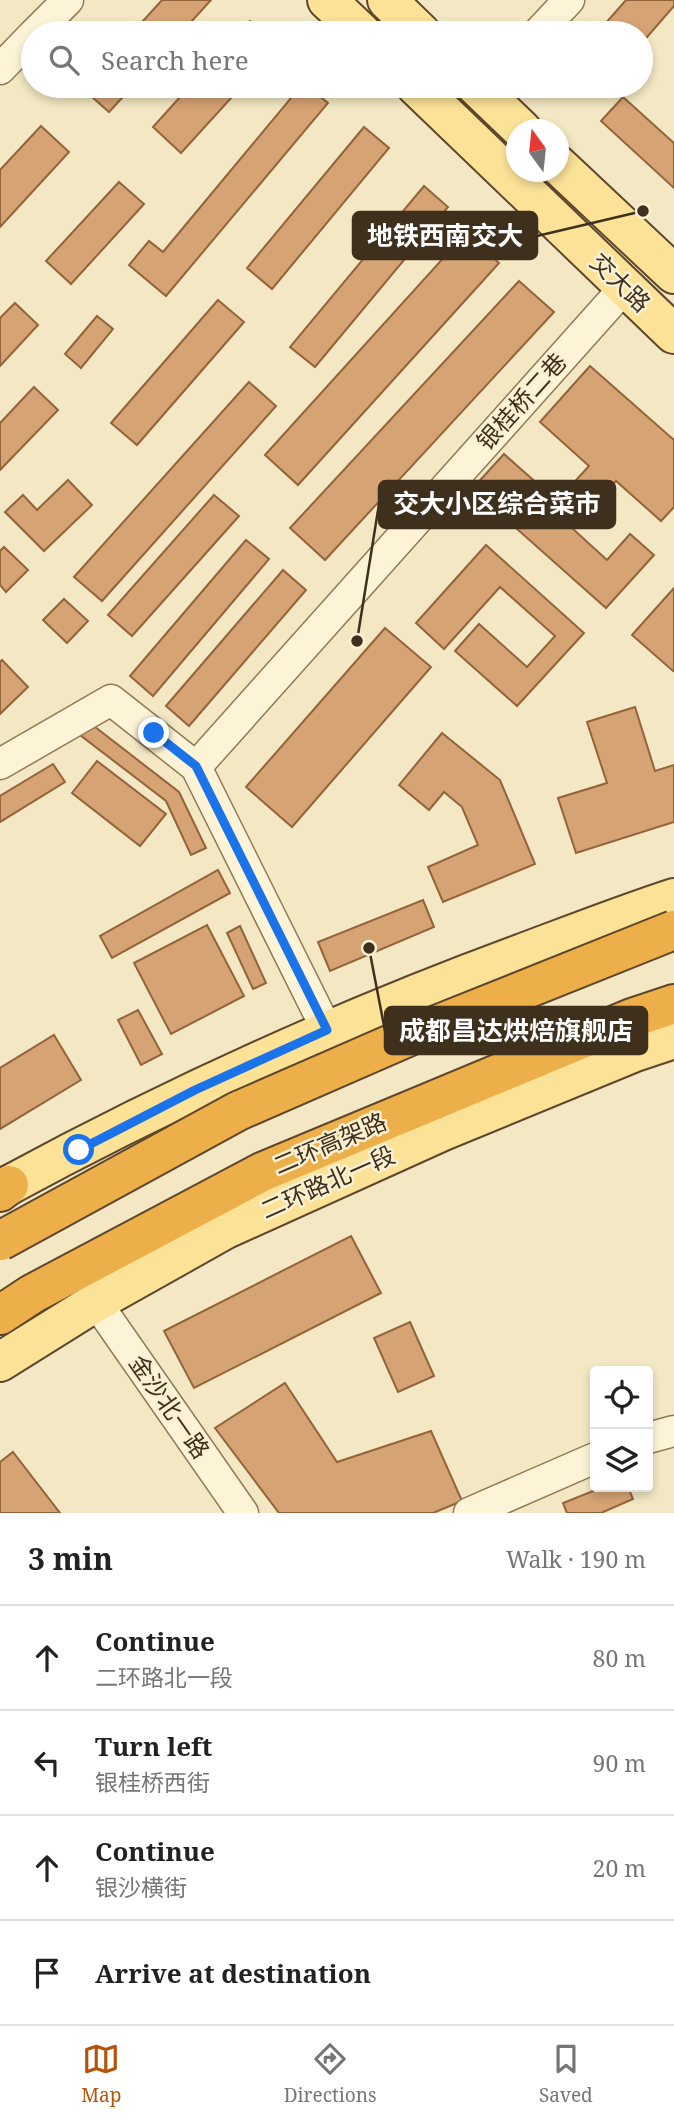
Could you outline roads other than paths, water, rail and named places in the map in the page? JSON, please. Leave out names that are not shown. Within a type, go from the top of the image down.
[{"type":"highway","points":[[0,1241],[238,1111],[419,1032],[674,930]]},
{"type":"highway","name":"二环高架路","points":[[0,1315],[32,1294],[262,1172],[632,1018],[674,1004]]},
{"type":"main road","points":[[327,0],[349,21]]},
{"type":"main road","points":[[387,0],[409,21]]},
{"type":"main road","name":"交大路","points":[[428,98],[674,334]]},
{"type":"main road","points":[[492,98],[512,119]]},
{"type":"main road","name":"交大路","points":[[569,175],[674,274]]},
{"type":"main road","points":[[3,1189],[195,1090],[327,1030],[443,982],[674,898]]},
{"type":"main road","name":"二环路北一段","points":[[0,1362],[96,1302],[226,1229],[456,1126],[635,1052],[674,1039]]},
{"type":"street","points":[[47,21],[68,0]]},
{"type":"street","points":[[549,21],[569,0]]},
{"type":"street","points":[[0,69],[21,47]]},
{"type":"street","name":"银桂桥二巷","points":[[196,766],[625,287]]},
{"type":"street","points":[[0,764],[111,700],[196,766],[327,1030]]},
{"type":"street","name":"金沙北一路","points":[[96,1302],[243,1513]]},
{"type":"street","points":[[653,1437],[674,1431]]},
{"type":"street","points":[[470,1513],[590,1460]]},
{"type":"place","name":"地铁西南交大","points":[[643,211]]},
{"type":"place","name":"交大小区综合菜市","points":[[357,641]]},
{"type":"place","name":"成都昌达烘焙旗舰店","points":[[369,948]]}]
